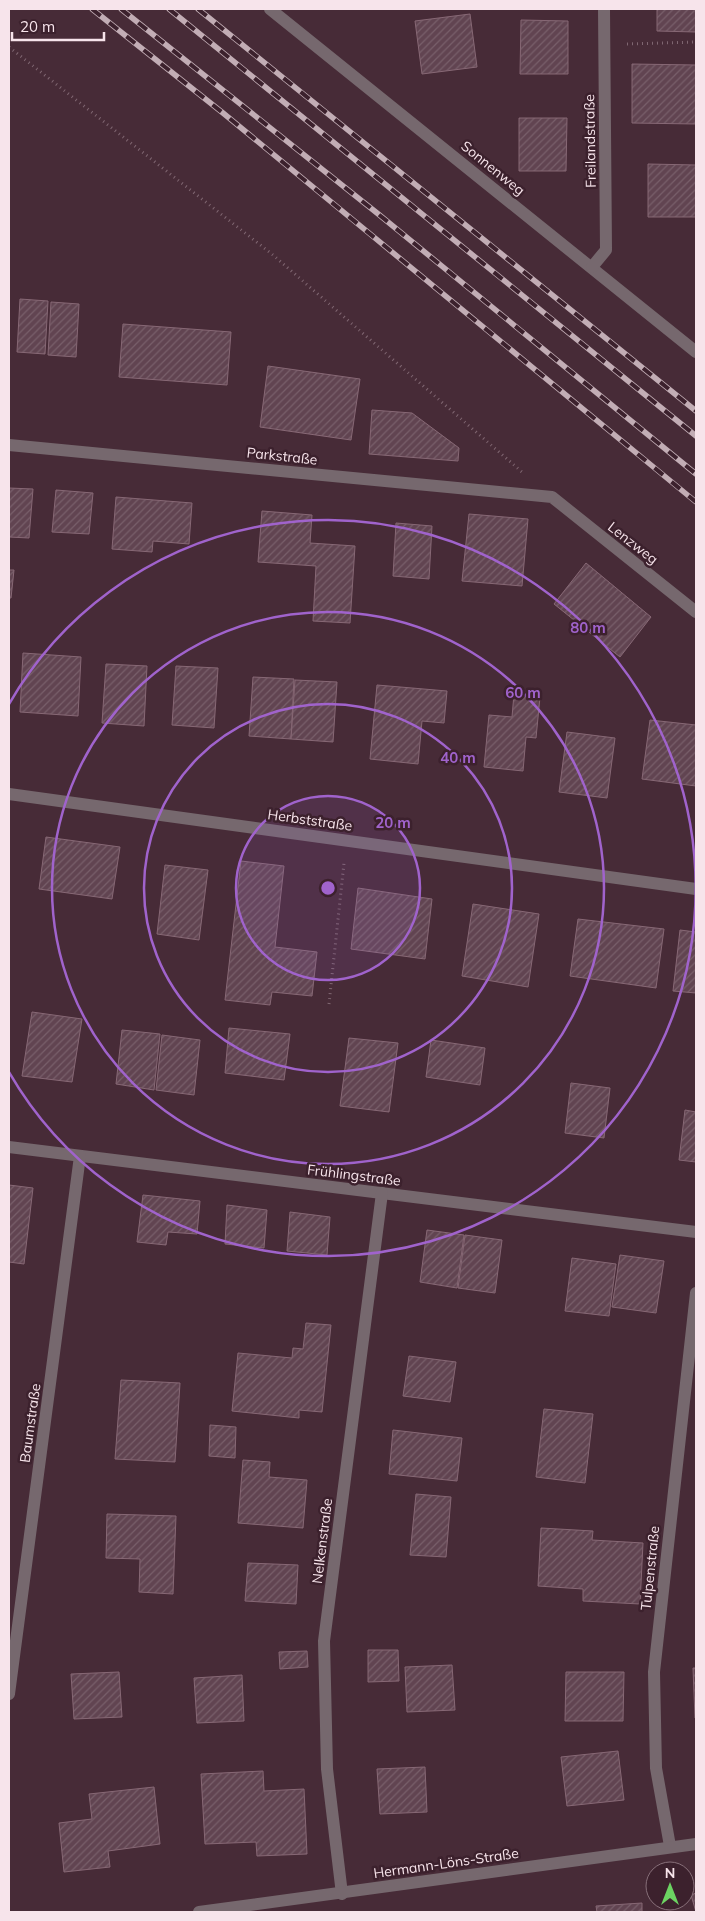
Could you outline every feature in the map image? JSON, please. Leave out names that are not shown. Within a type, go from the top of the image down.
[{"type":"street","name":"Sonnenweg","points":[[270,9],[696,352]]},
{"type":"street","name":"Freilandstraße","points":[[592,267],[606,250],[604,9]]},
{"type":"street","name":"Parkstraße","points":[[9,445],[552,497]]},
{"type":"street","name":"Lenzweg","points":[[552,497],[696,612]]},
{"type":"street","name":"Herbststraße","points":[[9,794],[696,889]]},
{"type":"street","name":"Frühlingstraße","points":[[9,1147],[696,1232]]},
{"type":"street","name":"Baumstraße","points":[[9,1694],[80,1156]]},
{"type":"street","name":"Nelkenstraße","points":[[342,1894],[327,1769],[324,1641],[382,1193]]},
{"type":"street","name":"Tulpenstraße","points":[[670,1846],[656,1768],[654,1672],[696,1293]]},
{"type":"street","name":"Hermann-Löns-Straße","points":[[200,1912],[342,1894],[670,1846],[696,1844]]},
{"type":"path","points":[[604,44],[696,42]]},
{"type":"path","points":[[9,46],[272,255],[552,497]]},
{"type":"path","points":[[329,1004],[347,840]]},
{"type":"building","points":[[657,9],[696,9],[696,32],[657,31]]},
{"type":"building","points":[[470,14],[477,67],[422,74],[415,21]]},
{"type":"building","points":[[521,20],[568,21],[568,74],[520,74]]},
{"type":"building","points":[[632,64],[696,65],[696,124],[632,123]]},
{"type":"building","points":[[519,118],[567,118],[566,171],[519,171]]},
{"type":"building","points":[[648,164],[696,165],[696,217],[648,217]]},
{"type":"building","points":[[20,299],[48,301],[45,354],[17,352]]},
{"type":"building","points":[[51,302],[79,304],[76,357],[48,355]]},
{"type":"building","points":[[123,324],[231,332],[227,385],[119,377]]},
{"type":"building","points":[[268,366],[360,379],[351,440],[260,427]]},
{"type":"building","points":[[372,410],[412,413],[459,448],[458,461],[369,454]]},
{"type":"building","points":[[9,488],[33,489],[29,538],[9,537]]},
{"type":"building","points":[[56,490],[93,493],[89,534],[52,532]]},
{"type":"building","points":[[116,497],[192,503],[189,544],[153,541],[152,552],[112,549]]},
{"type":"building","points":[[262,511],[312,515],[310,543],[355,546],[350,623],[313,621],[316,566],[258,562]]},
{"type":"building","points":[[469,514],[528,519],[522,586],[462,581]]},
{"type":"building","points":[[396,523],[432,526],[429,579],[393,576]]},
{"type":"building","points":[[586,563],[651,617],[620,657],[554,604]]},
{"type":"building","points":[[9,570],[14,570],[11,598],[9,598]]},
{"type":"building","points":[[23,653],[81,657],[78,716],[20,712]]},
{"type":"building","points":[[106,664],[147,666],[144,726],[102,723]]},
{"type":"building","points":[[176,666],[218,668],[214,728],[172,725]]},
{"type":"building","points":[[253,677],[294,679],[291,739],[249,736]]},
{"type":"building","points":[[295,680],[337,682],[333,742],[291,739]]},
{"type":"building","points":[[377,685],[447,691],[444,723],[422,721],[418,764],[370,759]]},
{"type":"building","points":[[514,694],[540,697],[536,738],[526,737],[523,771],[484,767],[489,715],[512,717]]},
{"type":"building","points":[[650,720],[696,725],[696,786],[642,779]]},
{"type":"building","points":[[567,732],[615,738],[607,798],[559,792]]},
{"type":"building","points":[[46,837],[120,847],[112,899],[39,889]]},
{"type":"building","points":[[241,861],[284,866],[275,947],[317,952],[312,996],[272,992],[270,1005],[225,1000]]},
{"type":"building","points":[[165,865],[208,870],[199,940],[157,934]]},
{"type":"building","points":[[358,888],[432,899],[425,959],[351,949]]},
{"type":"building","points":[[473,904],[539,914],[528,987],[462,976]]},
{"type":"building","points":[[578,919],[664,929],[656,988],[570,976]]},
{"type":"building","points":[[680,930],[696,932],[696,993],[673,991]]},
{"type":"building","points":[[32,1012],[82,1019],[72,1082],[22,1076]]},
{"type":"building","points":[[229,1028],[290,1034],[284,1080],[225,1073]]},
{"type":"building","points":[[122,1030],[160,1034],[154,1090],[116,1084]]},
{"type":"building","points":[[162,1035],[200,1040],[194,1095],[156,1090]]},
{"type":"building","points":[[349,1038],[398,1043],[389,1112],[340,1106]]},
{"type":"building","points":[[431,1040],[485,1048],[480,1085],[426,1077]]},
{"type":"building","points":[[571,1083],[610,1088],[604,1138],[565,1133]]},
{"type":"building","points":[[685,1110],[696,1112],[696,1162],[679,1160]]},
{"type":"building","points":[[9,1185],[33,1188],[24,1264],[9,1262]]},
{"type":"building","points":[[143,1195],[200,1201],[197,1234],[168,1232],[166,1245],[137,1242]]},
{"type":"building","points":[[227,1205],[267,1210],[264,1248],[225,1244]]},
{"type":"building","points":[[290,1212],[330,1217],[327,1255],[287,1251]]},
{"type":"building","points":[[427,1230],[464,1235],[457,1288],[420,1282]]},
{"type":"building","points":[[465,1235],[502,1240],[495,1293],[458,1288]]},
{"type":"building","points":[[620,1255],[664,1261],[656,1313],[612,1307]]},
{"type":"building","points":[[572,1258],[616,1264],[609,1316],[565,1311]]},
{"type":"building","points":[[306,1323],[331,1325],[322,1412],[299,1410],[299,1418],[232,1411],[238,1353],[292,1358],[293,1348],[303,1349]]},
{"type":"building","points":[[409,1356],[456,1362],[450,1402],[403,1396]]},
{"type":"building","points":[[121,1380],[180,1383],[175,1462],[115,1459]]},
{"type":"building","points":[[544,1409],[593,1414],[585,1483],[536,1477]]},
{"type":"building","points":[[210,1425],[236,1427],[235,1458],[209,1456]]},
{"type":"building","points":[[393,1430],[462,1438],[457,1481],[389,1474]]},
{"type":"building","points":[[243,1460],[270,1462],[269,1477],[307,1480],[303,1528],[238,1523]]},
{"type":"building","points":[[416,1494],[451,1497],[446,1557],[410,1555]]},
{"type":"building","points":[[107,1514],[176,1516],[173,1594],[139,1592],[140,1559],[106,1558]]},
{"type":"building","points":[[541,1528],[593,1531],[592,1540],[643,1543],[640,1604],[583,1601],[583,1589],[538,1586]]},
{"type":"building","points":[[248,1563],[298,1565],[296,1604],[245,1601]]},
{"type":"building","points":[[368,1650],[398,1650],[399,1681],[368,1682]]},
{"type":"building","points":[[307,1651],[308,1667],[280,1669],[279,1652]]},
{"type":"building","points":[[452,1665],[455,1710],[407,1712],[405,1667]]},
{"type":"building","points":[[693,1668],[696,1668],[696,1718],[695,1718]]},
{"type":"building","points":[[119,1672],[122,1717],[74,1719],[71,1674]]},
{"type":"building","points":[[566,1672],[624,1672],[623,1721],[565,1721]]},
{"type":"building","points":[[242,1675],[244,1721],[197,1723],[194,1678]]},
{"type":"building","points":[[618,1751],[624,1800],[567,1806],[561,1757]]},
{"type":"building","points":[[425,1767],[427,1812],[380,1814],[377,1769]]},
{"type":"building","points":[[263,1771],[264,1791],[304,1789],[307,1854],[257,1856],[256,1842],[205,1844],[201,1774]]},
{"type":"building","points":[[154,1787],[160,1844],[108,1851],[110,1867],[64,1872],[59,1823],[92,1819],[89,1794]]},
{"type":"building","points":[[696,1893],[696,1912],[695,1909]]},
{"type":"building","points":[[642,1903],[642,1912],[597,1912],[596,1906]]},
{"type":"railway","points":[[92,9],[223,113],[696,502]]},
{"type":"railway","points":[[121,9],[377,213],[696,474]]},
{"type":"railway","points":[[169,9],[696,436]]},
{"type":"railway","points":[[198,9],[696,411]]}]
